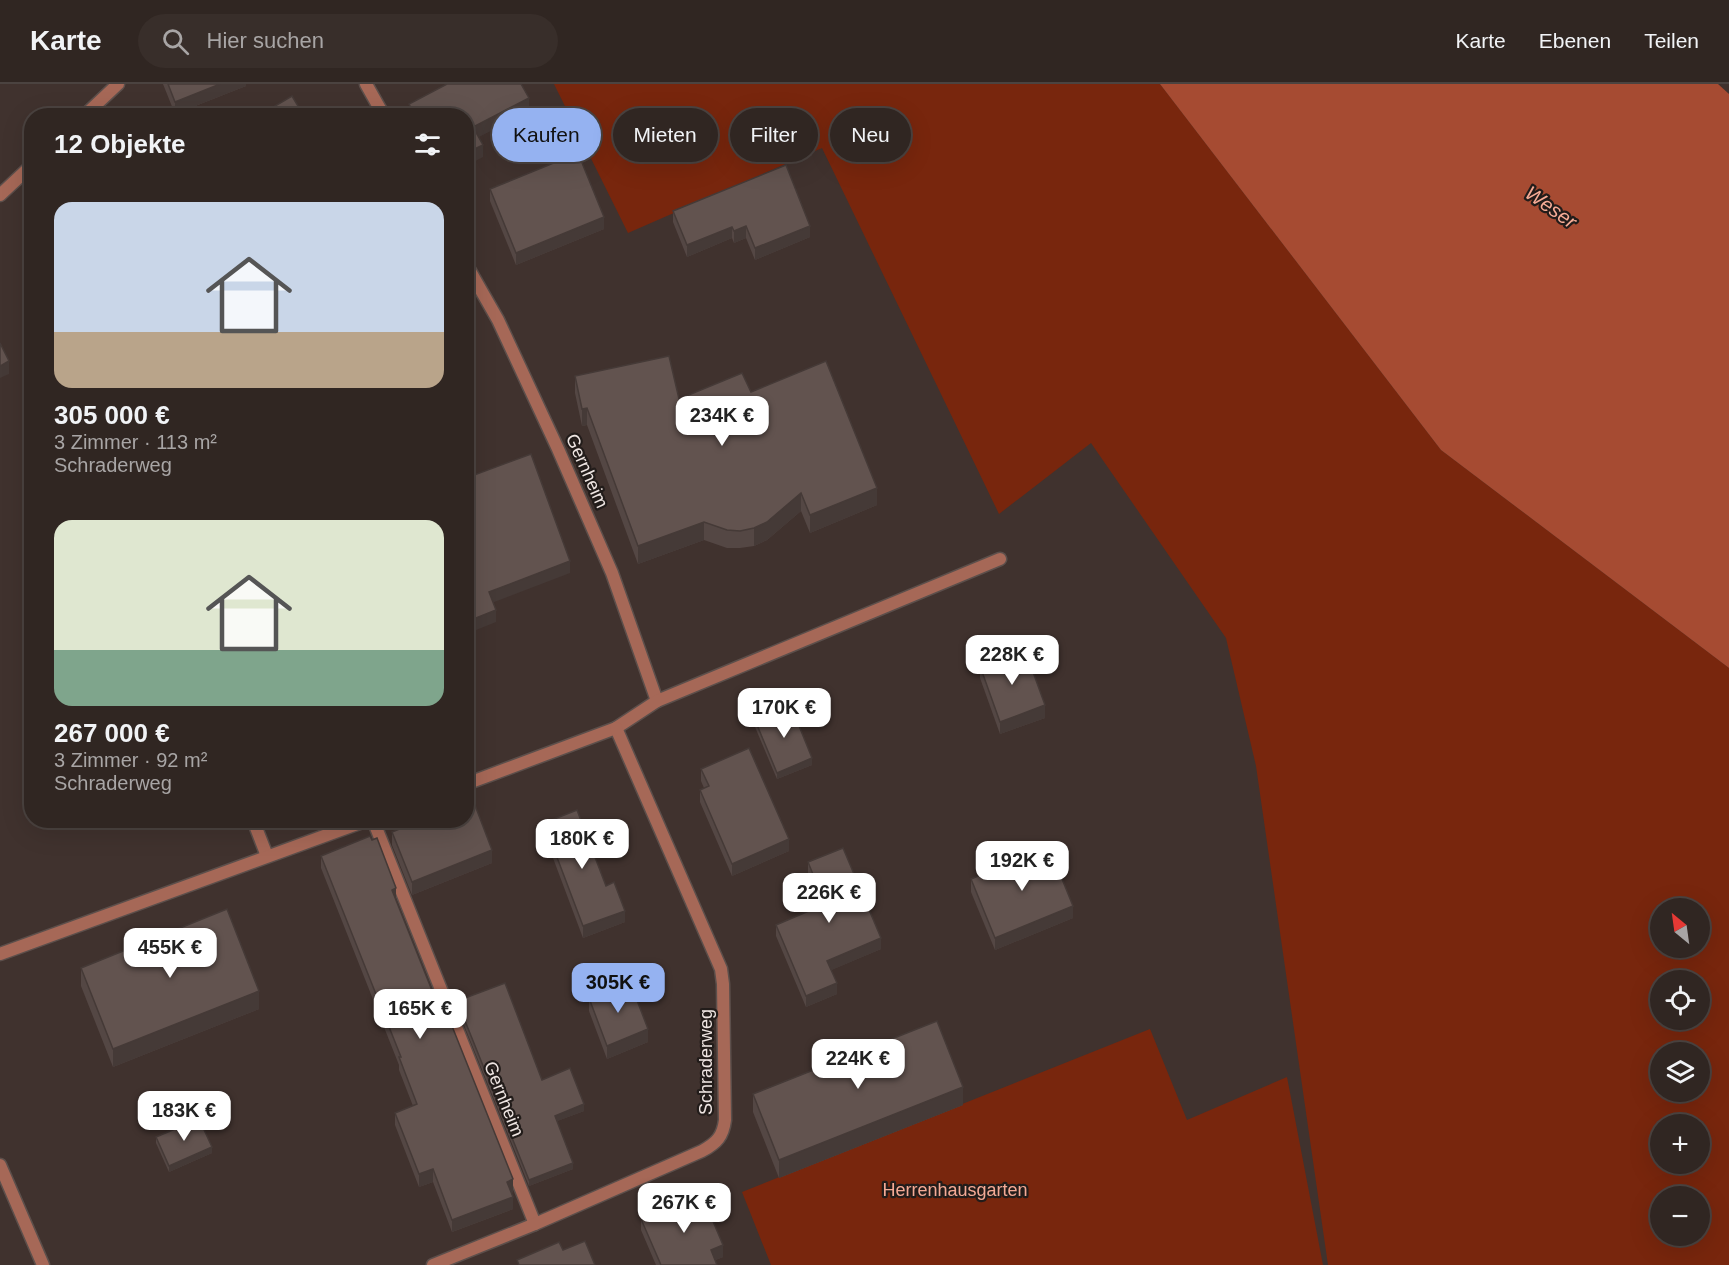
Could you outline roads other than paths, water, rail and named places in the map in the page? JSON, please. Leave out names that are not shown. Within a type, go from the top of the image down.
[{"type":"street","points":[[92,108],[118,84]]},
{"type":"street","points":[[366,84],[380,108]]},
{"type":"street","points":[[0,195],[24,172]]},
{"type":"street","name":"Gernheim","points":[[474,278],[498,321],[558,449],[612,573],[657,701]]},
{"type":"street","points":[[474,781],[616,728],[657,701],[1000,559]]},
{"type":"street","name":"Schraderweg","points":[[433,1265],[535,1224],[702,1151],[715,1144],[724,1130],[723,984],[720,969],[616,728]]},
{"type":"street","points":[[256,828],[267,856]]},
{"type":"street","points":[[0,954],[346,828]]},
{"type":"street","name":"Gernheim","points":[[377,828],[535,1224]]},
{"type":"street","points":[[0,1165],[43,1265]]},
{"type":"water","name":"Weser","points":[[1160,84],[1718,84],[1729,94],[1729,668],[1441,450]]},
{"type":"park label","name":"Herrenhausgarten","points":[[955,1190]]}]
